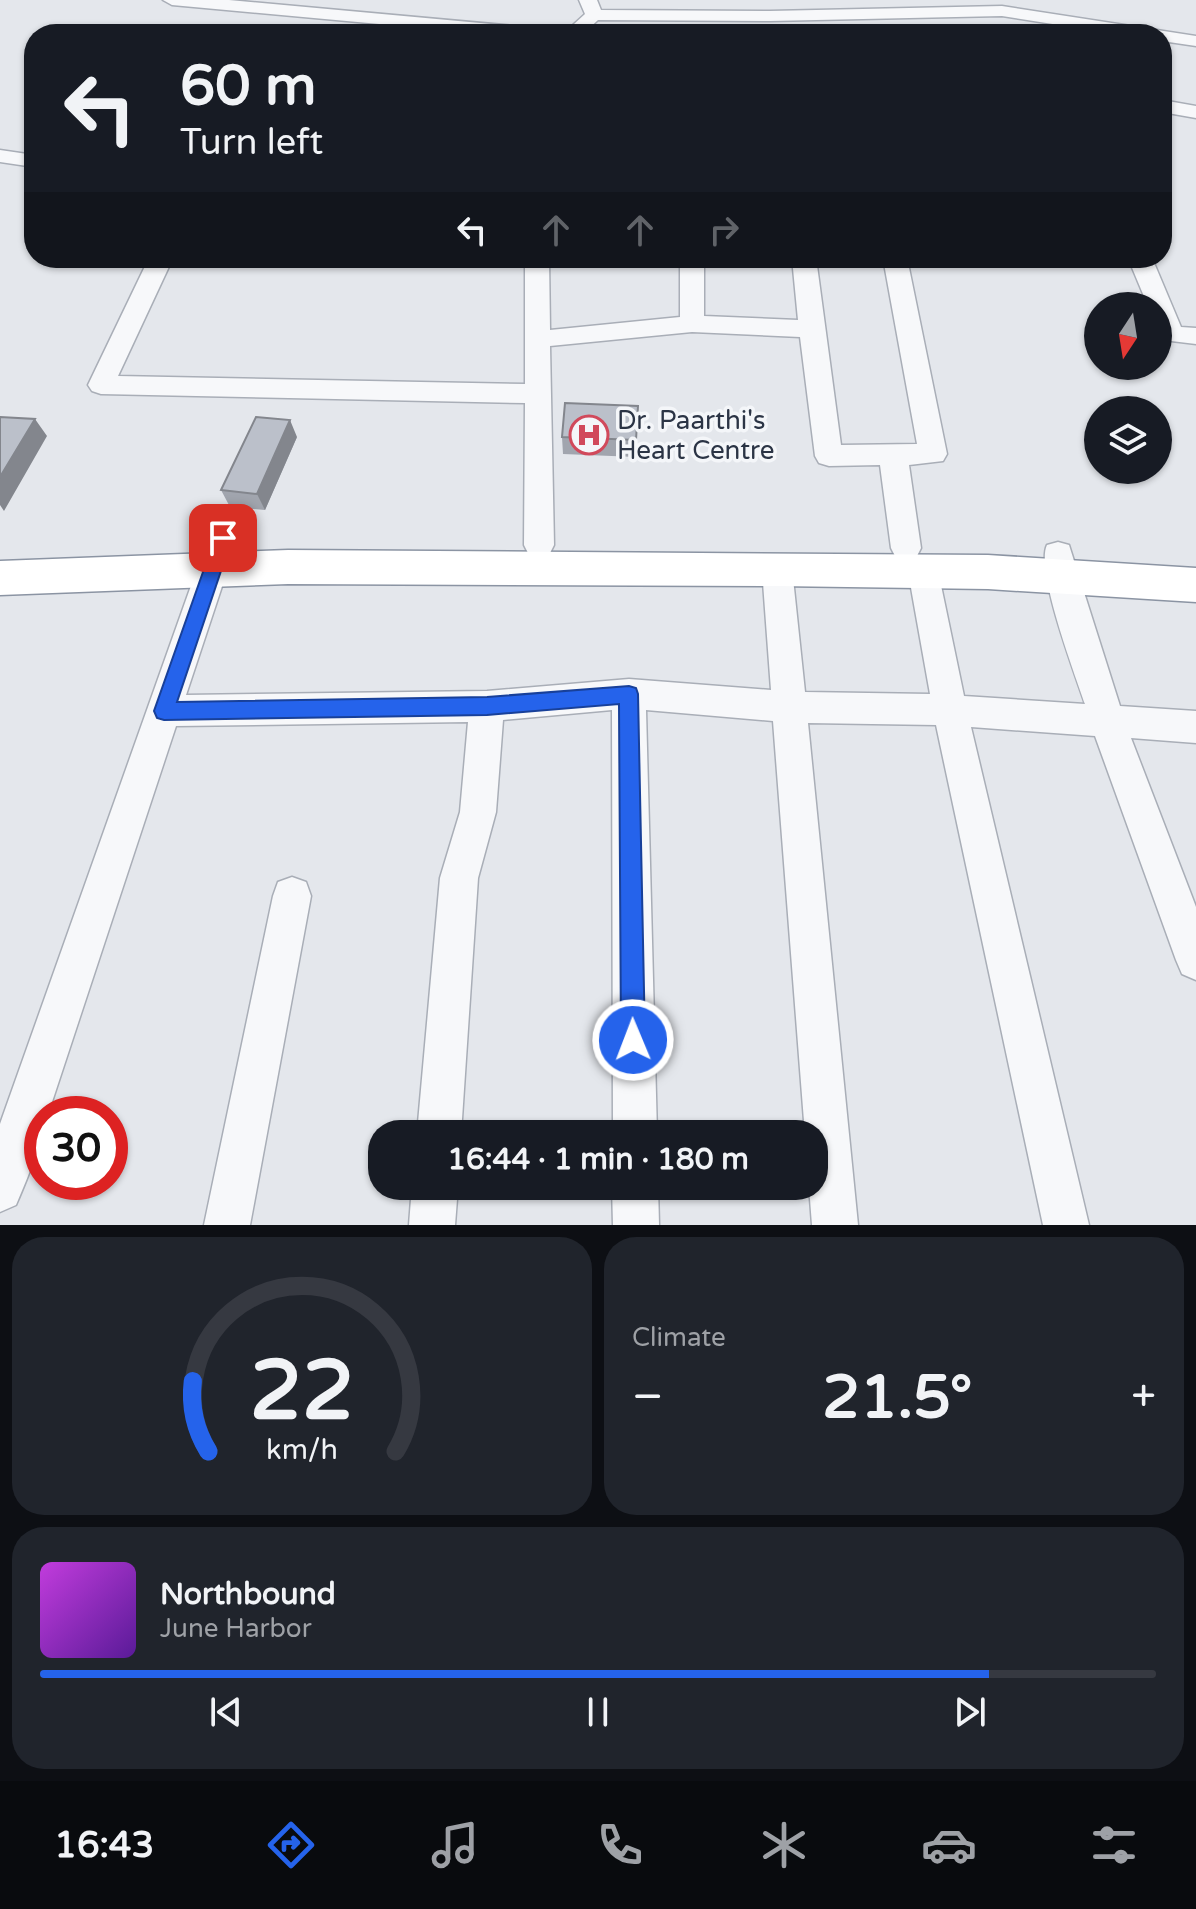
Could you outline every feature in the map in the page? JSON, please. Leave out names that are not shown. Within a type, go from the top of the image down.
[{"type":"highway","points":[[0,578],[218,553],[539,545],[1060,565],[1196,559]]},
{"type":"highway","points":[[0,549],[777,569],[914,560]]},
{"type":"highway","points":[[1060,565],[1196,585]]},
{"type":"street","points":[[172,0],[423,24]]},
{"type":"street","points":[[579,24],[591,7],[767,24]]},
{"type":"street","points":[[783,24],[838,14],[1002,11],[1086,24]]},
{"type":"street","points":[[838,14],[842,24]]},
{"type":"street","points":[[1172,37],[1196,41]]},
{"type":"street","points":[[1172,108],[1196,112]]},
{"type":"street","points":[[0,156],[24,160]]},
{"type":"street","points":[[156,268],[101,385],[539,394]]},
{"type":"street","points":[[537,268],[539,545]]},
{"type":"street","points":[[692,268],[692,324]]},
{"type":"street","points":[[805,268],[829,456],[933,454],[897,268]]},
{"type":"street","points":[[1144,268],[1172,334],[1196,336]]},
{"type":"street","points":[[539,339],[692,324],[812,329]]},
{"type":"street","points":[[893,455],[914,560],[1066,1225]]},
{"type":"street","points":[[0,1189],[218,553]]},
{"type":"street","points":[[1060,565],[1107,720],[1196,960]]},
{"type":"street","points":[[777,569],[835,1225]]},
{"type":"street","points":[[164,711],[487,706],[629,694],[791,707],[950,710],[1196,727]]},
{"type":"street","points":[[629,694],[635,1120]]},
{"type":"street","points":[[440,1120],[459,878],[478,812],[487,706]]},
{"type":"street","points":[[227,1225],[292,896]]},
{"type":"street","points":[[432,1225],[434,1200]]},
{"type":"street","points":[[635,1200],[636,1225]]},
{"type":"building","points":[[565,403],[638,406],[636,440],[562,437]]},
{"type":"building","points":[[0,417],[35,419],[0,477]]},
{"type":"building","points":[[256,417],[290,420],[257,494],[221,490]]},
{"type":"place","name":"Dr. Paarthi's Heart Centre","points":[[589,435]]},
{"type":"route","points":[[223,538],[164,711],[487,706],[629,694],[633,1040]]}]
